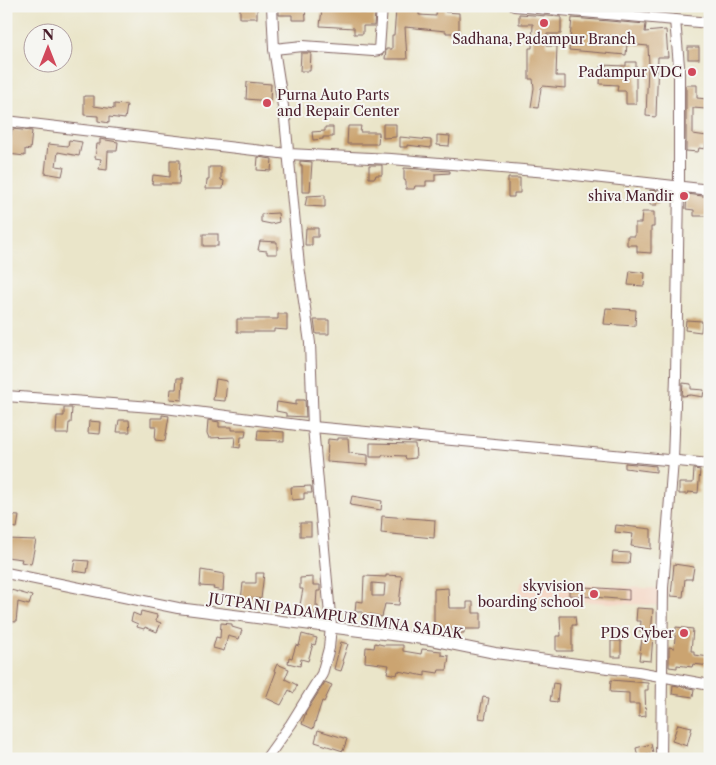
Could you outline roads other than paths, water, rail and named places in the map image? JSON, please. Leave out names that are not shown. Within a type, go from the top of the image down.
[{"type":"street","points":[[266,759],[291,724],[322,674],[329,648],[331,626],[313,427],[310,343],[299,266],[285,118],[274,49],[272,6]]},
{"type":"street","points":[[274,49],[303,46],[379,50],[382,6]]},
{"type":"street","points":[[514,6],[710,23]]},
{"type":"street","points":[[661,759],[663,588],[673,460],[679,187],[679,66],[675,20]]},
{"type":"street","points":[[6,120],[288,154],[391,159],[548,172],[710,190]]},
{"type":"street","points":[[6,396],[166,408],[313,427],[710,464]]},
{"type":"street","name":"JUTPANI PADAMPUR SIMNA SADAK","points":[[6,573],[178,608],[431,640],[495,653],[638,672],[710,685]]},
{"type":"place","name":"Sadhana, Padampur Branch","points":[[544,23]]},
{"type":"place","name":"Padampur VDC","points":[[692,72]]},
{"type":"place","name":"Purna Auto Parts and Repair Center","points":[[267,103]]},
{"type":"place","name":"shiva Mandir","points":[[684,196]]},
{"type":"place","name":"skyvision boarding school","points":[[594,594]]},
{"type":"place","name":"PDS Cyber","points":[[684,633]]}]
